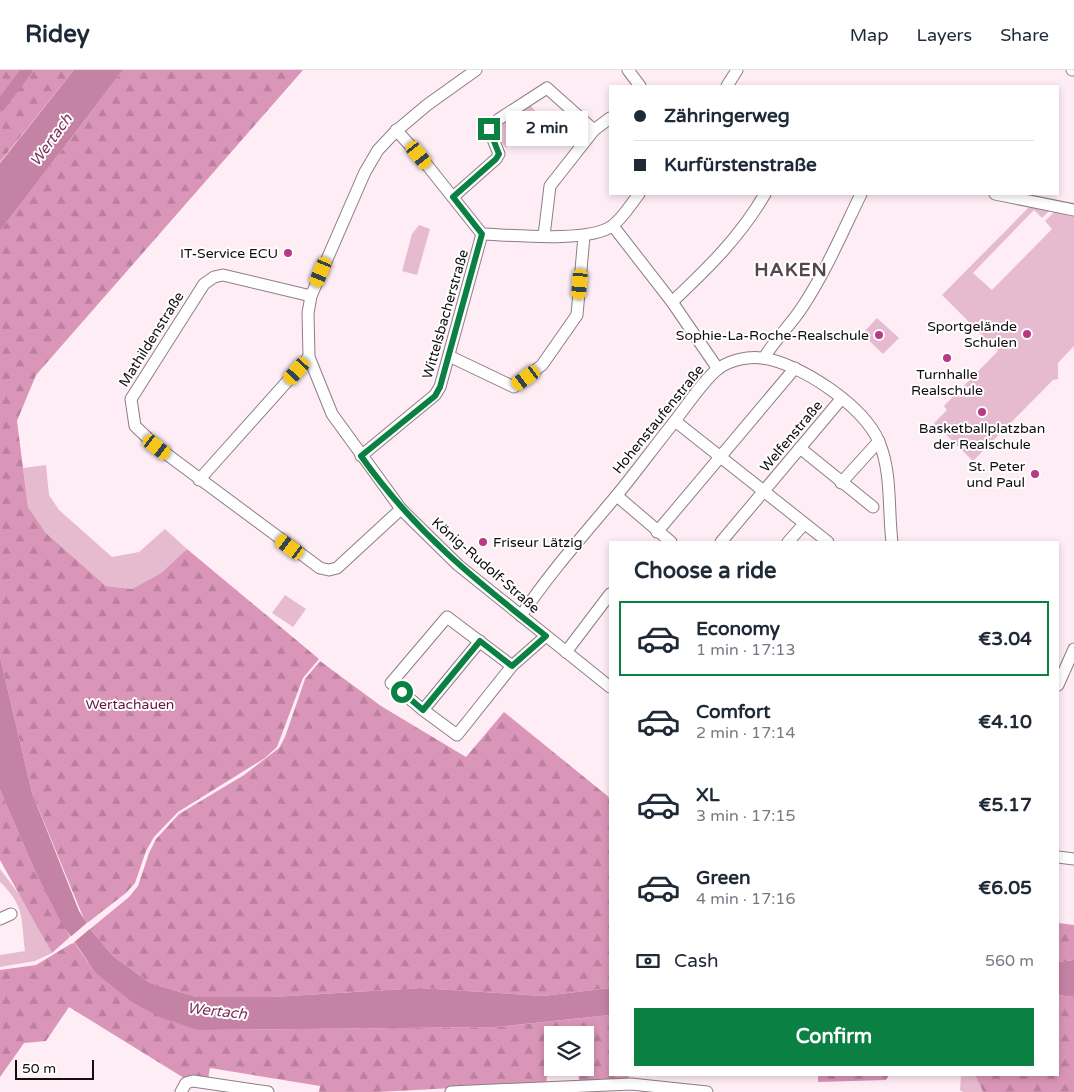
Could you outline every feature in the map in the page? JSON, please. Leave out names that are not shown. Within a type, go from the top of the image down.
[{"type":"street","name":"König-Rudolf-Straße","points":[[476,70],[396,130],[378,150],[365,172],[311,296],[308,313],[309,357],[332,414],[401,509],[449,556],[566,652],[609,683]]},
{"type":"street","points":[[628,70],[639,85]]},
{"type":"street","points":[[728,85],[737,70]]},
{"type":"street","points":[[453,197],[496,159],[499,154],[489,129],[499,120],[547,88],[594,130]]},
{"type":"street","points":[[544,236],[550,186],[594,130],[609,119]]},
{"type":"street","points":[[396,130],[419,155],[482,234],[584,236],[613,226],[638,195]]},
{"type":"street","points":[[672,302],[720,257],[742,231],[764,195]]},
{"type":"street","points":[[764,358],[812,292],[860,195]]},
{"type":"street","points":[[1000,195],[1074,210]]},
{"type":"street","points":[[613,226],[672,302],[718,369]]},
{"type":"street","name":"Wittelsbacherstraße","points":[[361,456],[435,396],[440,387],[482,234]]},
{"type":"street","points":[[449,356],[514,387],[536,371],[577,315],[584,236]]},
{"type":"street","name":"Mathildenstraße","points":[[311,296],[224,275],[214,277],[204,284],[131,400],[135,426],[157,447],[199,480],[320,568],[329,570],[337,568],[401,509]]},
{"type":"street","points":[[199,480],[309,357]]},
{"type":"street","name":"Hohenstaufenstraße","points":[[521,616],[549,577],[617,496],[718,369],[740,359],[764,358],[795,368],[842,398],[865,420],[879,440],[887,474],[892,541]]},
{"type":"street","points":[[657,532],[795,368]]},
{"type":"street","name":"Welfenstraße","points":[[764,492],[842,398]]},
{"type":"street","name":"Welfenstraße","points":[[675,421],[827,541]]},
{"type":"street","points":[[841,483],[879,440]]},
{"type":"street","points":[[800,448],[873,507]]},
{"type":"street","points":[[722,541],[764,492]]},
{"type":"street","points":[[617,496],[670,541]]},
{"type":"street","points":[[789,541],[804,524]]},
{"type":"street","points":[[566,652],[609,595]]},
{"type":"street","points":[[512,666],[447,617],[392,683],[423,710],[457,735],[512,666],[546,636]]},
{"type":"street","points":[[423,710],[480,641]]},
{"type":"street","points":[[1059,683],[1074,649]]},
{"type":"street","points":[[1059,857],[1074,859]]},
{"type":"street","points":[[0,919],[11,914]]},
{"type":"street","points":[[182,1089],[193,1080],[268,1092]]},
{"type":"street","points":[[451,1092],[631,1088],[707,1092]]},
{"type":"shaded area","points":[[530,105],[538,114],[506,148],[495,134],[496,129]]},
{"type":"shaded area","name":"Sportgelände Schulen","points":[[1031,205],[1051,209],[1042,218],[1034,210],[973,273],[992,290],[1052,229],[1045,221],[1056,210],[1074,213],[1074,346],[1058,363],[1058,379],[1053,380],[973,461],[934,423],[947,410],[944,406],[998,351],[942,295]]},
{"type":"shaded area","points":[[419,225],[430,229],[417,275],[402,271],[412,234]]},
{"type":"shaded area","points":[[877,318],[899,338],[883,354],[862,334]]},
{"type":"shaded area","points":[[46,465],[49,495],[59,510],[112,557],[139,552],[165,529],[187,549],[161,573],[132,589],[106,586],[46,533],[28,507],[23,468]]},
{"type":"shaded area","points":[[285,595],[306,609],[293,627],[272,613]]},
{"type":"shaded area","points":[[0,869],[25,902],[52,953],[35,961],[0,967],[0,955],[25,951],[22,921],[18,906],[14,898],[0,882]]},
{"type":"shaded area","points":[[961,1076],[975,1076],[983,1092],[963,1092],[960,1090]]},
{"type":"green space","points":[[0,70],[74,70],[0,162]]},
{"type":"green space","name":"Wertachauen","points":[[123,70],[303,70],[36,375],[17,421],[28,507],[46,533],[106,586],[132,589],[161,573],[187,549],[319,659],[303,678],[277,747],[265,758],[178,812],[154,837],[146,851],[135,883],[126,893],[86,924],[32,793],[0,657],[0,231]]},
{"type":"green space","points":[[320,661],[381,706],[466,757],[504,712],[609,797],[609,988],[543,996],[420,988],[273,997],[197,997],[150,983],[113,956],[90,929],[129,897],[138,886],[149,853],[156,839],[179,814],[244,775],[279,748],[285,737],[305,679]]},
{"type":"green space","points":[[0,790],[35,871],[70,937],[52,953],[0,860]]},
{"type":"green space","points":[[1059,923],[1074,925],[1074,960],[1059,962]]},
{"type":"green space","points":[[74,942],[88,962],[198,1030],[497,1027],[609,1015],[609,1076],[629,1076],[628,1081],[580,1083],[578,1076],[594,1076],[594,1026],[544,1026],[544,1076],[547,1076],[546,1083],[377,1092],[319,1092],[320,1086],[210,1068],[208,1079],[184,1078],[69,1007],[46,1041],[24,1043],[0,1077],[0,970],[36,965]]},
{"type":"green space","points":[[1059,995],[1074,997],[1074,1092],[983,1092],[975,1076],[1059,1076]]},
{"type":"green space","points":[[818,1076],[888,1076],[886,1080],[818,1082]]},
{"type":"water","name":"Wertach","points":[[74,70],[123,70],[0,231],[0,163]]},
{"type":"water","name":"Wertach","points":[[0,657],[32,793],[79,911],[90,929],[113,956],[150,983],[197,997],[273,997],[420,988],[543,996],[609,988],[609,1015],[497,1027],[198,1030],[162,1018],[132,1002],[96,973],[62,924],[35,871],[0,790]]},
{"type":"water","points":[[1074,960],[1074,997],[1059,995],[1059,962]]},
{"type":"pier","points":[[88,922],[92,927],[72,944],[68,939]]},
{"type":"waterway","points":[[0,106],[27,70]]},
{"type":"place","name":"IT-Service ECU","points":[[288,253]]},
{"type":"place","name":"Sportgelände Schulen","points":[[1027,334]]},
{"type":"place","name":"Sophie-La-Roche-Realschule","points":[[879,335]]},
{"type":"place","name":"Turnhalle Realschule","points":[[947,358]]},
{"type":"place","name":"Basketballplatzban der Realschule","points":[[982,412]]},
{"type":"place","name":"St. Peter und Paul","points":[[1035,474]]},
{"type":"place","name":"Friseur Lätzig","points":[[483,542]]},
{"type":"district","name":"HAKEN","points":[[791,269]]},
{"type":"route","points":[[402,692],[423,710],[480,641],[512,666],[546,636],[483,586],[436,545],[401,509],[361,456],[435,396],[440,387],[482,234],[453,197],[496,159],[499,154],[499,149],[490,136],[489,129]]}]
